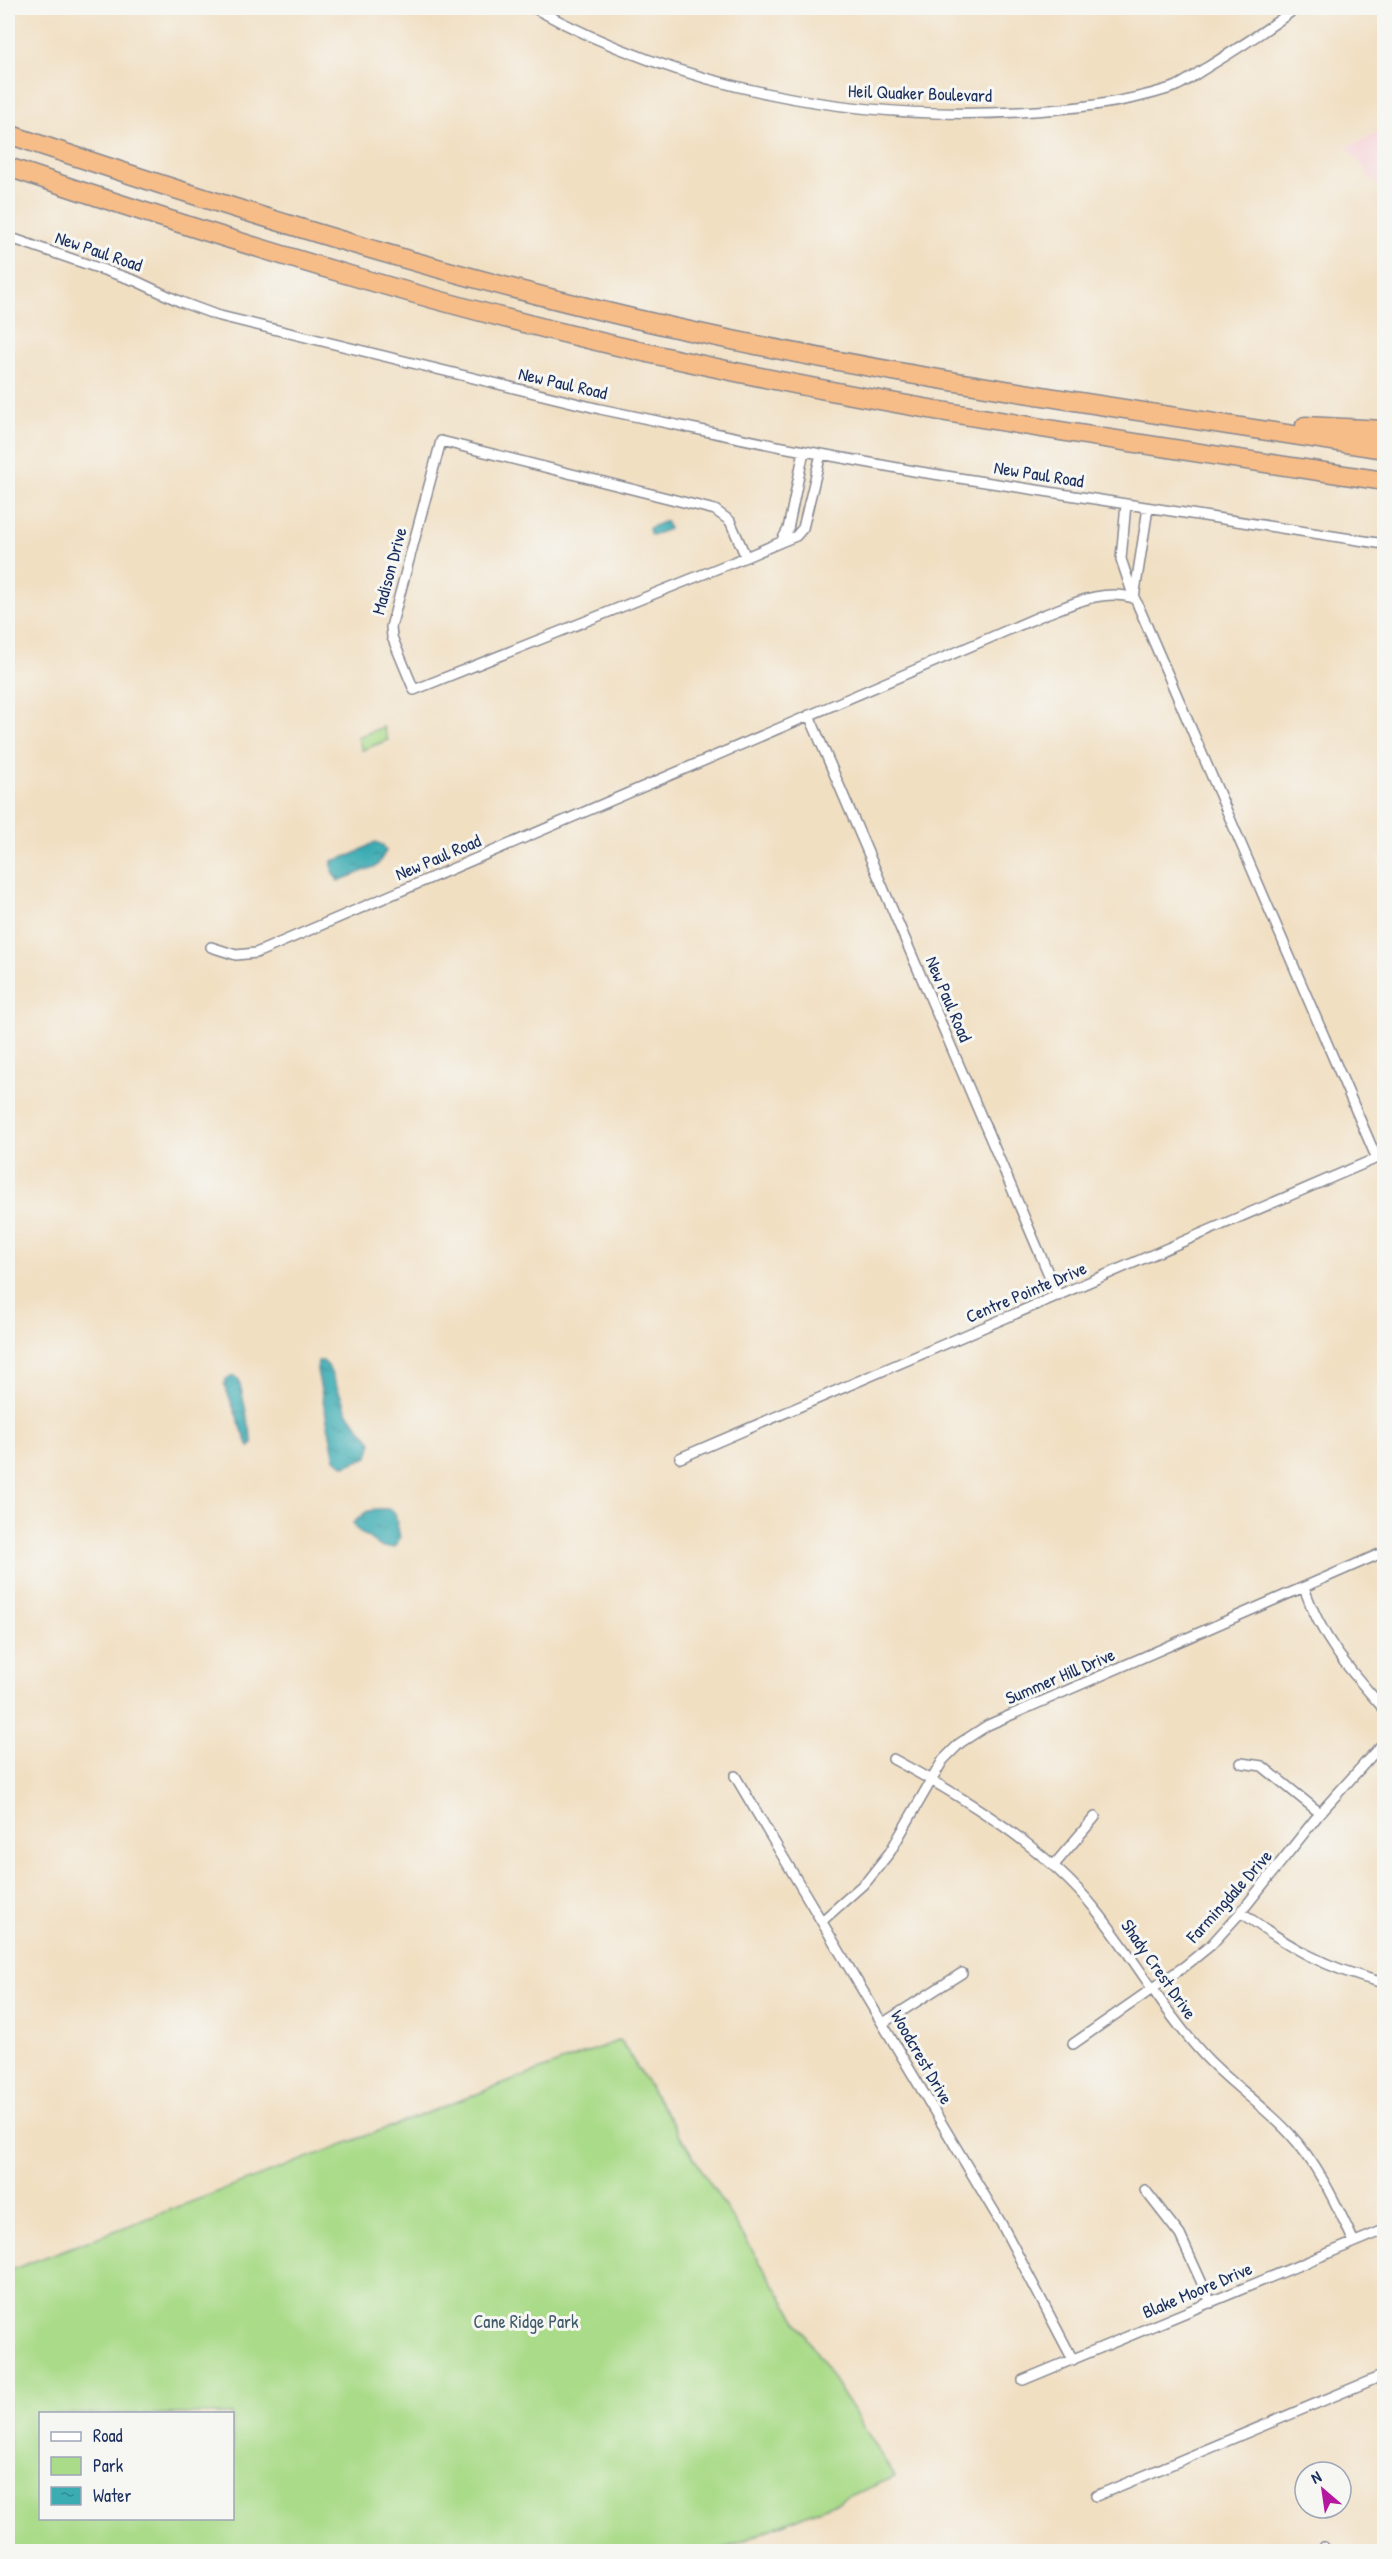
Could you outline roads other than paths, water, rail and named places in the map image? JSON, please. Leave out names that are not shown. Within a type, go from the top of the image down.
[{"type":"highway","points":[[8,134],[239,211],[386,255],[589,308],[772,347],[948,380],[1384,449]]},
{"type":"highway","points":[[8,167],[191,229],[321,269],[588,339],[850,395],[1384,481]]},
{"type":"highway","points":[[1196,419],[1384,430]]},
{"type":"street","name":"Heil Quaker Boulevard","points":[[534,8],[571,28],[657,63],[747,91],[855,109],[970,114],[1077,108],[1173,88],[1265,32],[1296,8]]},
{"type":"street","name":"New Paul Road","points":[[8,237],[136,281],[216,315],[600,409],[914,471],[1384,544]]},
{"type":"street","name":"Madison Drive","points":[[746,557],[730,521],[715,510],[441,441],[391,627],[392,637],[414,690],[781,543],[796,536],[803,528],[821,454]]},
{"type":"street","points":[[781,543],[788,529],[804,451]]},
{"type":"street","points":[[796,493],[811,496]]},
{"type":"street","points":[[1126,504],[1121,559],[1134,598],[1381,1157]]},
{"type":"street","points":[[1134,598],[1148,507]]},
{"type":"street","name":"New Paul Road","points":[[211,947],[230,954],[256,953],[1043,615],[1106,594],[1119,594],[1134,598]]},
{"type":"street","name":"New Paul Road","points":[[808,715],[1058,1296]]},
{"type":"street","name":"Centre Pointe Drive","points":[[680,1458],[1381,1157]]},
{"type":"street","name":"Summer Hill Drive","points":[[822,1921],[860,1889],[884,1859],[930,1779],[960,1743],[988,1725],[1384,1552]]},
{"type":"street","points":[[1304,1588],[1316,1619],[1332,1649],[1384,1709]]},
{"type":"street","name":"Farmingdale Drive","points":[[1073,2044],[1153,1988],[1210,1944],[1241,1912],[1320,1813],[1384,1742]]},
{"type":"street","name":"Shady Crest Drive","points":[[892,1759],[930,1779],[1054,1865],[1096,1910],[1177,2025],[1202,2054],[1289,2134],[1330,2192],[1354,2242]]},
{"type":"street","points":[[1241,1762],[1262,1766],[1320,1813]]},
{"type":"street","name":"Woodcrest Drive","points":[[735,1776],[1000,2223],[1073,2360]]},
{"type":"street","points":[[1054,1865],[1095,1816]]},
{"type":"street","points":[[1241,1912],[1285,1944],[1316,1961],[1384,1983]]},
{"type":"street","points":[[883,2023],[962,1973]]},
{"type":"street","points":[[1145,2190],[1180,2235],[1211,2303]]},
{"type":"street","name":"Blake Moore Drive","points":[[1023,2380],[1384,2230]]},
{"type":"street","points":[[1096,2496],[1384,2375]]},
{"type":"water","points":[[666,521],[669,529],[650,534],[649,528]]},
{"type":"water","points":[[375,842],[383,845],[386,851],[377,866],[338,881],[332,871],[332,861],[354,854]]},
{"type":"water","points":[[318,1361],[323,1361],[328,1366],[348,1413],[372,1442],[368,1457],[345,1466],[335,1459],[317,1370]]},
{"type":"water","points":[[234,1376],[239,1380],[253,1444],[249,1447],[224,1384],[226,1379]]},
{"type":"water","points":[[389,1509],[395,1513],[400,1538],[395,1547],[381,1547],[355,1528],[353,1523],[366,1512]]},
{"type":"park label","name":"Cane Ridge Park","points":[[526,2321]]}]
